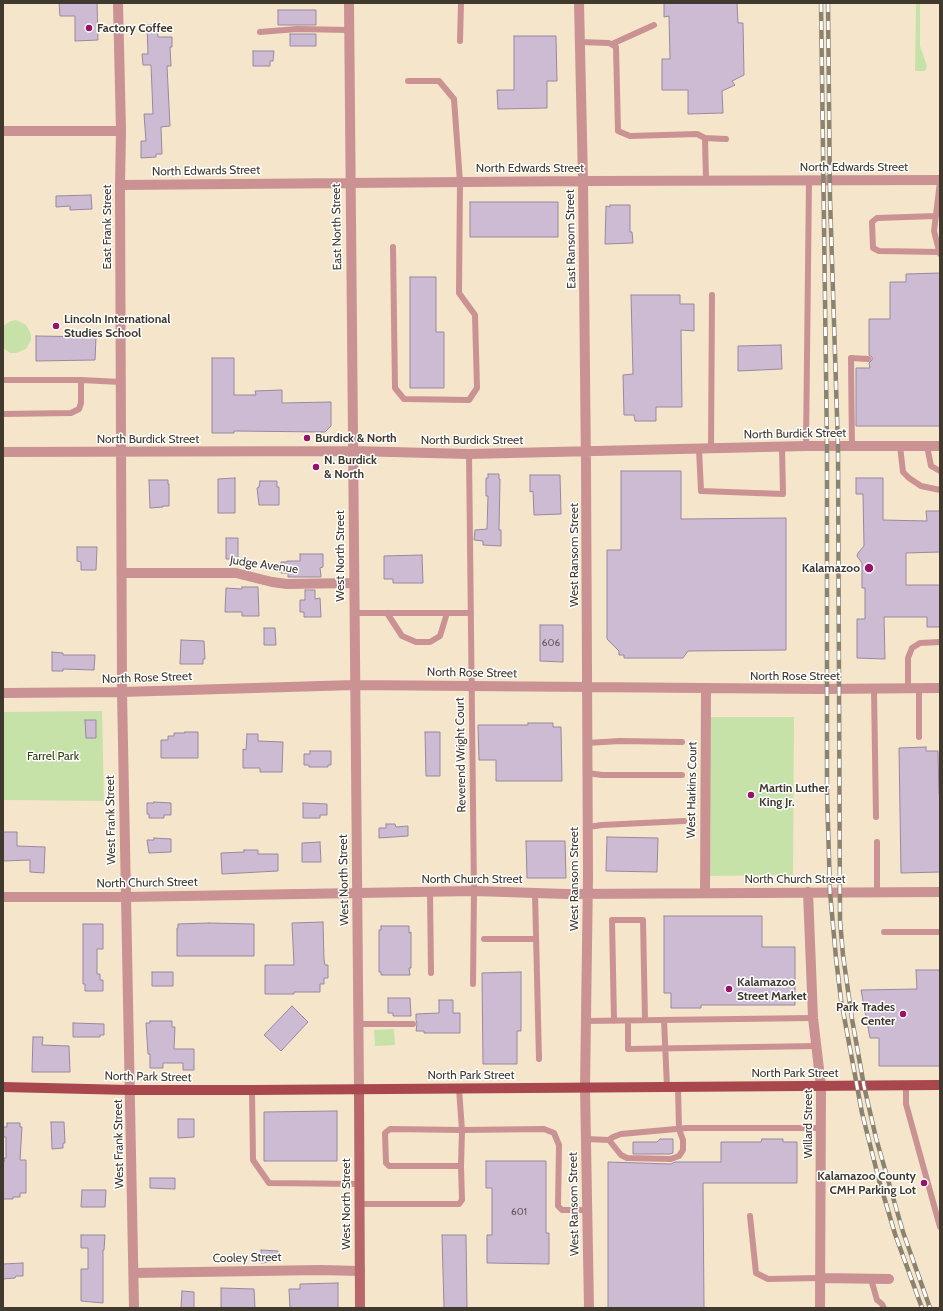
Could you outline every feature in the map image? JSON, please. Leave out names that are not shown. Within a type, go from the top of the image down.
[{"type":"main road","name":"North Park Street","points":[[3,1087],[130,1090],[252,1090],[940,1085]]},
{"type":"street","name":"East Frank Street","points":[[118,3],[121,131],[122,452]]},
{"type":"street","name":"East North Street","points":[[348,3],[352,451]]},
{"type":"street","name":"East Ransom Street","points":[[579,3],[583,181],[586,451]]},
{"type":"street","points":[[3,131],[121,131]]},
{"type":"street","name":"North Edwards Street","points":[[120,185],[706,180],[940,181]]},
{"type":"street","name":"North Burdick Street","points":[[3,452],[352,451],[469,454],[806,446],[940,446]]},
{"type":"street","name":"West North Street","points":[[352,451],[360,1308]]},
{"type":"street","name":"West Ransom Street","points":[[586,451],[588,894],[584,1088],[589,1308]]},
{"type":"street","name":"West Frank Street","points":[[122,452],[122,692],[134,1308]]},
{"type":"street","name":"Judge Avenue","points":[[122,573],[236,573],[272,582],[287,584],[353,583]]},
{"type":"street","name":"North Rose Street","points":[[3,693],[122,692],[354,685],[940,688]]},
{"type":"street","name":"West Harkins Court","points":[[704,892],[706,688]]},
{"type":"street","name":"North Church Street","points":[[3,897],[126,897],[474,891],[588,894],[704,892],[940,892]]},
{"type":"street","name":"Willard Street","points":[[808,892],[813,1018],[821,1086],[820,1308]]},
{"type":"street","name":"Cooley Street","points":[[134,1273],[320,1270],[360,1271]]},
{"type":"street","points":[[820,1278],[889,1279]]},
{"type":"lane","points":[[460,41],[461,3]]},
{"type":"lane","points":[[612,44],[654,25]]},
{"type":"lane","points":[[260,32],[296,29],[349,30]]},
{"type":"lane","points":[[580,42],[609,43],[616,47],[618,131],[630,136],[697,134],[705,138],[726,139]]},
{"type":"lane","points":[[392,247],[395,388],[404,399],[468,400],[477,388],[475,315],[459,293],[460,182],[454,99],[439,81],[408,80]]},
{"type":"lane","points":[[705,138],[706,180]]},
{"type":"lane","points":[[806,446],[809,180]]},
{"type":"lane","points":[[936,216],[877,218],[872,222],[873,248],[879,251],[940,253],[934,231],[936,216],[940,181]]},
{"type":"lane","points":[[711,449],[712,295]]},
{"type":"lane","points":[[852,447],[851,358],[868,359]]},
{"type":"lane","points":[[3,380],[81,380],[121,382]]},
{"type":"lane","points":[[3,414],[71,412],[79,409],[81,403],[81,380]]},
{"type":"lane","points":[[900,446],[903,472],[921,486],[940,490]]},
{"type":"lane","points":[[927,446],[931,466],[940,471]]},
{"type":"lane","points":[[699,449],[700,491],[783,494],[782,447]]},
{"type":"lane","name":"Reverend Wright Court","points":[[469,454],[474,891],[473,984]]},
{"type":"lane","points":[[354,613],[470,613]]},
{"type":"lane","points":[[387,613],[402,636],[416,642],[430,642],[440,636],[447,613]]},
{"type":"lane","points":[[908,688],[908,658],[912,648],[920,643],[940,642]]},
{"type":"lane","points":[[874,688],[876,816]]},
{"type":"lane","points":[[919,688],[919,737]]},
{"type":"lane","points":[[587,743],[620,741],[682,742]]},
{"type":"lane","points":[[587,773],[602,775],[682,775]]},
{"type":"lane","points":[[588,827],[684,821]]},
{"type":"lane","points":[[877,842],[877,892]]},
{"type":"lane","points":[[430,892],[431,973]]},
{"type":"lane","points":[[535,892],[540,1059]]},
{"type":"lane","points":[[614,1021],[612,920],[643,920],[645,1020]]},
{"type":"lane","points":[[884,932],[940,932]]},
{"type":"lane","points":[[484,939],[536,938]]},
{"type":"lane","points":[[586,1021],[813,1018]]},
{"type":"lane","points":[[664,1020],[667,1087]]},
{"type":"lane","points":[[628,1021],[628,1049],[816,1046]]},
{"type":"lane","points":[[358,1024],[413,1024]]},
{"type":"lane","points":[[906,1085],[906,1104],[940,1227]]},
{"type":"lane","points":[[609,1140],[621,1155],[627,1158],[671,1159],[679,1156],[683,1150],[683,1140],[679,1129],[678,1087]]},
{"type":"lane","points":[[359,1204],[458,1204],[462,1200],[462,1130],[459,1088]]},
{"type":"lane","points":[[252,1090],[253,1160],[269,1183],[359,1184]]},
{"type":"lane","points":[[586,1139],[609,1140],[621,1134],[679,1129],[821,1128]]},
{"type":"lane","points":[[461,1166],[389,1166],[386,1163],[385,1133],[390,1129],[544,1129],[554,1134],[559,1145],[558,1206],[562,1210],[587,1210]]},
{"type":"lane","points":[[750,1216],[756,1273],[768,1279],[820,1278]]},
{"type":"lane","points":[[871,1279],[877,1300],[884,1308]]},
{"type":"green space","points":[[916,3],[920,3],[920,46],[927,66],[925,71],[915,71]]},
{"type":"green space","points":[[16,320],[26,325],[31,334],[31,340],[26,349],[16,353],[10,353],[3,348],[3,326]]},
{"type":"green space","name":"Farrel Park","points":[[102,711],[104,801],[3,800],[3,712]]},
{"type":"green space","points":[[706,717],[794,717],[793,875],[705,876]]},
{"type":"green space","points":[[394,1029],[395,1045],[375,1046],[374,1030]]},
{"type":"building","points":[[59,3],[97,3],[98,40],[75,41],[75,16],[60,16]]},
{"type":"building","points":[[664,3],[737,3],[738,23],[743,23],[744,75],[732,81],[735,85],[722,91],[723,113],[688,114],[688,90],[662,90],[662,59],[670,59],[669,16],[664,17]]},
{"type":"building","points":[[278,10],[316,10],[316,25],[278,25]]},
{"type":"building","points":[[147,25],[157,25],[158,37],[172,37],[172,47],[170,47],[171,66],[167,66],[170,126],[161,127],[162,154],[156,154],[156,157],[141,158],[141,141],[146,141],[144,114],[153,114],[151,65],[143,65],[142,54],[148,54]]},
{"type":"building","points":[[290,34],[316,34],[316,46],[290,46]]},
{"type":"building","points":[[514,36],[556,36],[557,81],[547,81],[547,108],[498,109],[497,90],[514,90]]},
{"type":"building","points":[[253,51],[274,51],[273,61],[270,61],[270,66],[253,66]]},
{"type":"building","points":[[91,195],[92,209],[70,210],[70,206],[56,207],[56,196]]},
{"type":"building","points":[[470,202],[558,202],[558,237],[470,237]]},
{"type":"building","points":[[610,205],[630,205],[630,232],[632,232],[633,243],[605,244],[606,206],[610,207]]},
{"type":"building","points":[[940,273],[940,426],[856,426],[856,368],[870,368],[869,363],[872,360],[872,357],[869,355],[869,319],[890,319],[890,282],[906,282],[906,274]]},
{"type":"building","points":[[410,277],[436,277],[436,332],[444,332],[444,388],[410,388]]},
{"type":"building","points":[[631,295],[680,295],[680,304],[694,304],[694,331],[681,330],[682,407],[656,407],[656,421],[635,421],[634,415],[624,415],[623,375],[633,374]]},
{"type":"building","points":[[36,336],[96,337],[95,360],[36,361]]},
{"type":"building","points":[[781,345],[782,369],[738,371],[738,346]]},
{"type":"building","points":[[212,358],[234,358],[234,395],[256,395],[255,391],[282,390],[282,403],[331,402],[331,426],[325,432],[234,431],[234,433],[212,433]]},
{"type":"building","points":[[621,471],[681,471],[681,519],[786,518],[786,650],[688,651],[683,658],[624,658],[624,655],[619,655],[619,651],[607,639],[607,550],[621,550]]},
{"type":"building","points":[[488,474],[499,474],[500,479],[499,530],[501,530],[501,546],[483,545],[483,541],[474,540],[475,530],[487,529],[488,496],[486,496],[486,478],[488,478]]},
{"type":"building","points":[[530,475],[560,475],[561,514],[534,515],[533,491],[530,492]]},
{"type":"building","points":[[235,478],[235,513],[218,513],[218,479]]},
{"type":"building","points":[[856,478],[883,478],[883,520],[927,521],[926,511],[940,511],[940,552],[906,553],[906,585],[940,585],[940,627],[927,627],[927,617],[884,617],[885,659],[857,658],[857,619],[865,619],[865,588],[862,588],[862,563],[857,556],[864,546],[863,494],[856,494]]},
{"type":"building","points":[[149,480],[168,480],[169,506],[150,508]]},
{"type":"building","points":[[260,481],[277,481],[277,487],[279,487],[279,505],[259,505],[257,488],[259,487]]},
{"type":"building","points":[[226,538],[238,538],[238,559],[226,559]]},
{"type":"building","points":[[77,547],[97,547],[96,570],[81,570],[81,562],[77,561]]},
{"type":"building","points":[[300,554],[323,554],[323,567],[320,568],[321,577],[288,577],[288,573],[281,573],[281,562],[300,561]]},
{"type":"building","points":[[422,555],[423,583],[393,583],[393,579],[384,579],[384,556]]},
{"type":"building","points":[[242,587],[258,587],[259,616],[242,616],[242,612],[225,612],[226,588],[242,589]]},
{"type":"building","points":[[305,590],[315,590],[315,599],[320,598],[321,617],[304,617],[304,612],[300,612],[300,600],[305,600]]},
{"type":"building","points":[[540,625],[563,625],[563,662],[540,661]]},
{"type":"building","points":[[264,628],[275,628],[276,645],[264,645]]},
{"type":"building","points":[[181,640],[204,641],[205,659],[203,659],[203,664],[180,664]]},
{"type":"building","points":[[52,652],[63,653],[63,655],[95,655],[94,670],[63,669],[63,671],[52,671]]},
{"type":"building","points":[[85,720],[96,720],[96,738],[86,738]]},
{"type":"building","points":[[528,723],[553,723],[553,727],[561,727],[562,781],[496,781],[496,760],[479,760],[478,725],[528,725]]},
{"type":"building","points":[[198,732],[198,758],[161,758],[161,740],[168,740],[168,736],[174,736],[174,733]]},
{"type":"building","points":[[425,732],[440,732],[440,776],[426,776]]},
{"type":"building","points":[[247,734],[258,734],[258,741],[283,742],[282,772],[260,772],[260,768],[243,768],[243,749],[246,750]]},
{"type":"building","points":[[926,747],[926,751],[938,751],[940,794],[940,872],[901,873],[899,748]]},
{"type":"building","points":[[310,751],[331,751],[331,765],[328,765],[328,767],[309,767],[309,765],[304,765],[304,754],[310,754]]},
{"type":"building","points":[[147,803],[171,803],[171,815],[164,815],[164,818],[149,818],[149,814],[147,814]]},
{"type":"building","points":[[303,803],[327,804],[327,815],[320,815],[320,818],[303,818]]},
{"type":"building","points":[[386,824],[395,824],[396,827],[408,826],[408,836],[379,838],[379,828],[386,828]]},
{"type":"building","points":[[3,832],[17,832],[17,846],[45,847],[44,873],[30,872],[30,860],[3,861]]},
{"type":"building","points":[[607,837],[658,838],[657,872],[606,871]]},
{"type":"building","points":[[154,838],[171,839],[171,852],[149,853],[147,840],[154,840]]},
{"type":"building","points":[[526,841],[565,841],[566,878],[527,878]]},
{"type":"building","points":[[320,842],[321,862],[302,862],[302,843]]},
{"type":"building","points":[[244,850],[258,850],[258,854],[278,854],[278,871],[222,874],[221,853],[244,852]]},
{"type":"building","points":[[664,916],[762,916],[762,947],[795,947],[795,1005],[701,1005],[701,1008],[671,1008],[671,993],[664,993]]},
{"type":"building","points":[[323,922],[324,959],[325,965],[328,965],[328,978],[324,978],[324,984],[320,984],[320,992],[265,994],[265,965],[294,965],[292,923]]},
{"type":"building","points":[[83,924],[103,924],[103,949],[97,949],[97,974],[100,974],[100,980],[103,980],[103,991],[85,991],[85,984],[83,984]]},
{"type":"building","points":[[178,924],[254,924],[254,956],[177,956]]},
{"type":"building","points":[[381,926],[409,926],[409,933],[411,932],[410,975],[381,975],[381,972],[379,972],[379,930],[381,930]]},
{"type":"building","name":"Park Trades Center","points":[[916,970],[940,970],[940,1066],[879,1066],[879,1038],[870,1038],[861,990],[917,989]]},
{"type":"building","points":[[152,972],[173,972],[173,986],[152,986]]},
{"type":"building","points":[[521,972],[521,1031],[517,1031],[517,1064],[483,1064],[482,973]]},
{"type":"building","points":[[388,998],[410,998],[411,1016],[393,1016],[393,1013],[388,1013]]},
{"type":"building","points":[[439,1000],[453,1000],[453,1013],[460,1013],[460,1033],[424,1033],[424,1031],[416,1031],[416,1014],[439,1013]]},
{"type":"building","points":[[292,1006],[308,1022],[281,1051],[264,1035]]},
{"type":"building","points":[[150,1021],[172,1021],[172,1027],[175,1027],[174,1049],[194,1049],[194,1070],[183,1070],[183,1063],[163,1063],[163,1068],[150,1068],[150,1054],[148,1054],[146,1023],[150,1023]]},
{"type":"building","points":[[73,1023],[104,1024],[104,1035],[100,1035],[100,1037],[73,1037]]},
{"type":"building","points":[[33,1037],[43,1037],[42,1045],[69,1046],[70,1072],[32,1072]]},
{"type":"building","points":[[337,1111],[337,1161],[264,1161],[264,1112]]},
{"type":"building","points":[[178,1119],[194,1119],[194,1137],[178,1138]]},
{"type":"building","points":[[51,1122],[64,1122],[65,1143],[63,1143],[63,1148],[52,1149]]},
{"type":"building","points":[[7,1123],[20,1123],[20,1127],[22,1127],[20,1160],[26,1160],[26,1193],[20,1193],[20,1197],[13,1197],[13,1199],[3,1199],[3,1162],[4,1158],[6,1158],[6,1137],[3,1137],[3,1127],[7,1127]]},
{"type":"building","points":[[660,1139],[673,1139],[673,1153],[633,1154],[633,1142],[657,1142]]},
{"type":"building","points":[[762,1139],[783,1139],[783,1142],[797,1142],[797,1183],[703,1183],[704,1308],[608,1308],[608,1162],[671,1164],[675,1162],[721,1162],[721,1142],[761,1142]]},
{"type":"building","points":[[486,1161],[546,1161],[546,1233],[549,1233],[549,1264],[487,1263],[487,1235],[492,1235],[492,1188],[486,1188]]},
{"type":"building","points":[[150,1178],[175,1178],[175,1189],[150,1188]]},
{"type":"building","points":[[82,1190],[106,1190],[105,1207],[81,1207]]},
{"type":"building","points":[[81,1235],[105,1235],[103,1250],[103,1303],[81,1301],[81,1269],[88,1269],[88,1248],[81,1248]]},
{"type":"building","points":[[442,1235],[466,1235],[467,1308],[444,1308]]},
{"type":"building","points":[[261,1250],[278,1251],[278,1261],[261,1263]]},
{"type":"building","points":[[23,1263],[23,1276],[3,1279],[3,1264]]},
{"type":"building","points":[[338,1283],[338,1308],[290,1308],[289,1289],[300,1289],[300,1284]]},
{"type":"building","points":[[221,1288],[254,1289],[255,1308],[221,1308]]},
{"type":"building","points":[[182,1291],[194,1292],[194,1308],[181,1308]]},
{"type":"railway","points":[[821,3],[827,447],[827,792],[830,892],[841,1000],[862,1113],[879,1180],[895,1234],[922,1308]]},
{"type":"railway","points":[[828,3],[830,198],[838,447],[840,920],[843,955],[852,1019],[864,1086],[876,1138],[903,1232],[930,1308]]},
{"type":"place","name":"Factory Coffee","points":[[89,28]]},
{"type":"place","name":"Lincoln International Studies School","points":[[56,326]]},
{"type":"place","name":"Burdick & North","points":[[307,438]]},
{"type":"place","name":"N. Burdick & North","points":[[316,467]]},
{"type":"place","name":"Kalamazoo","points":[[869,568]]},
{"type":"place","name":"Martin Luther King Jr.","points":[[751,795]]},
{"type":"place","name":"Kalamazoo Street Market","points":[[729,989]]},
{"type":"place","name":"Park Trades Center","points":[[903,1014]]},
{"type":"place","name":"Kalamazoo County CMH Parking Lot","points":[[924,1183]]}]
